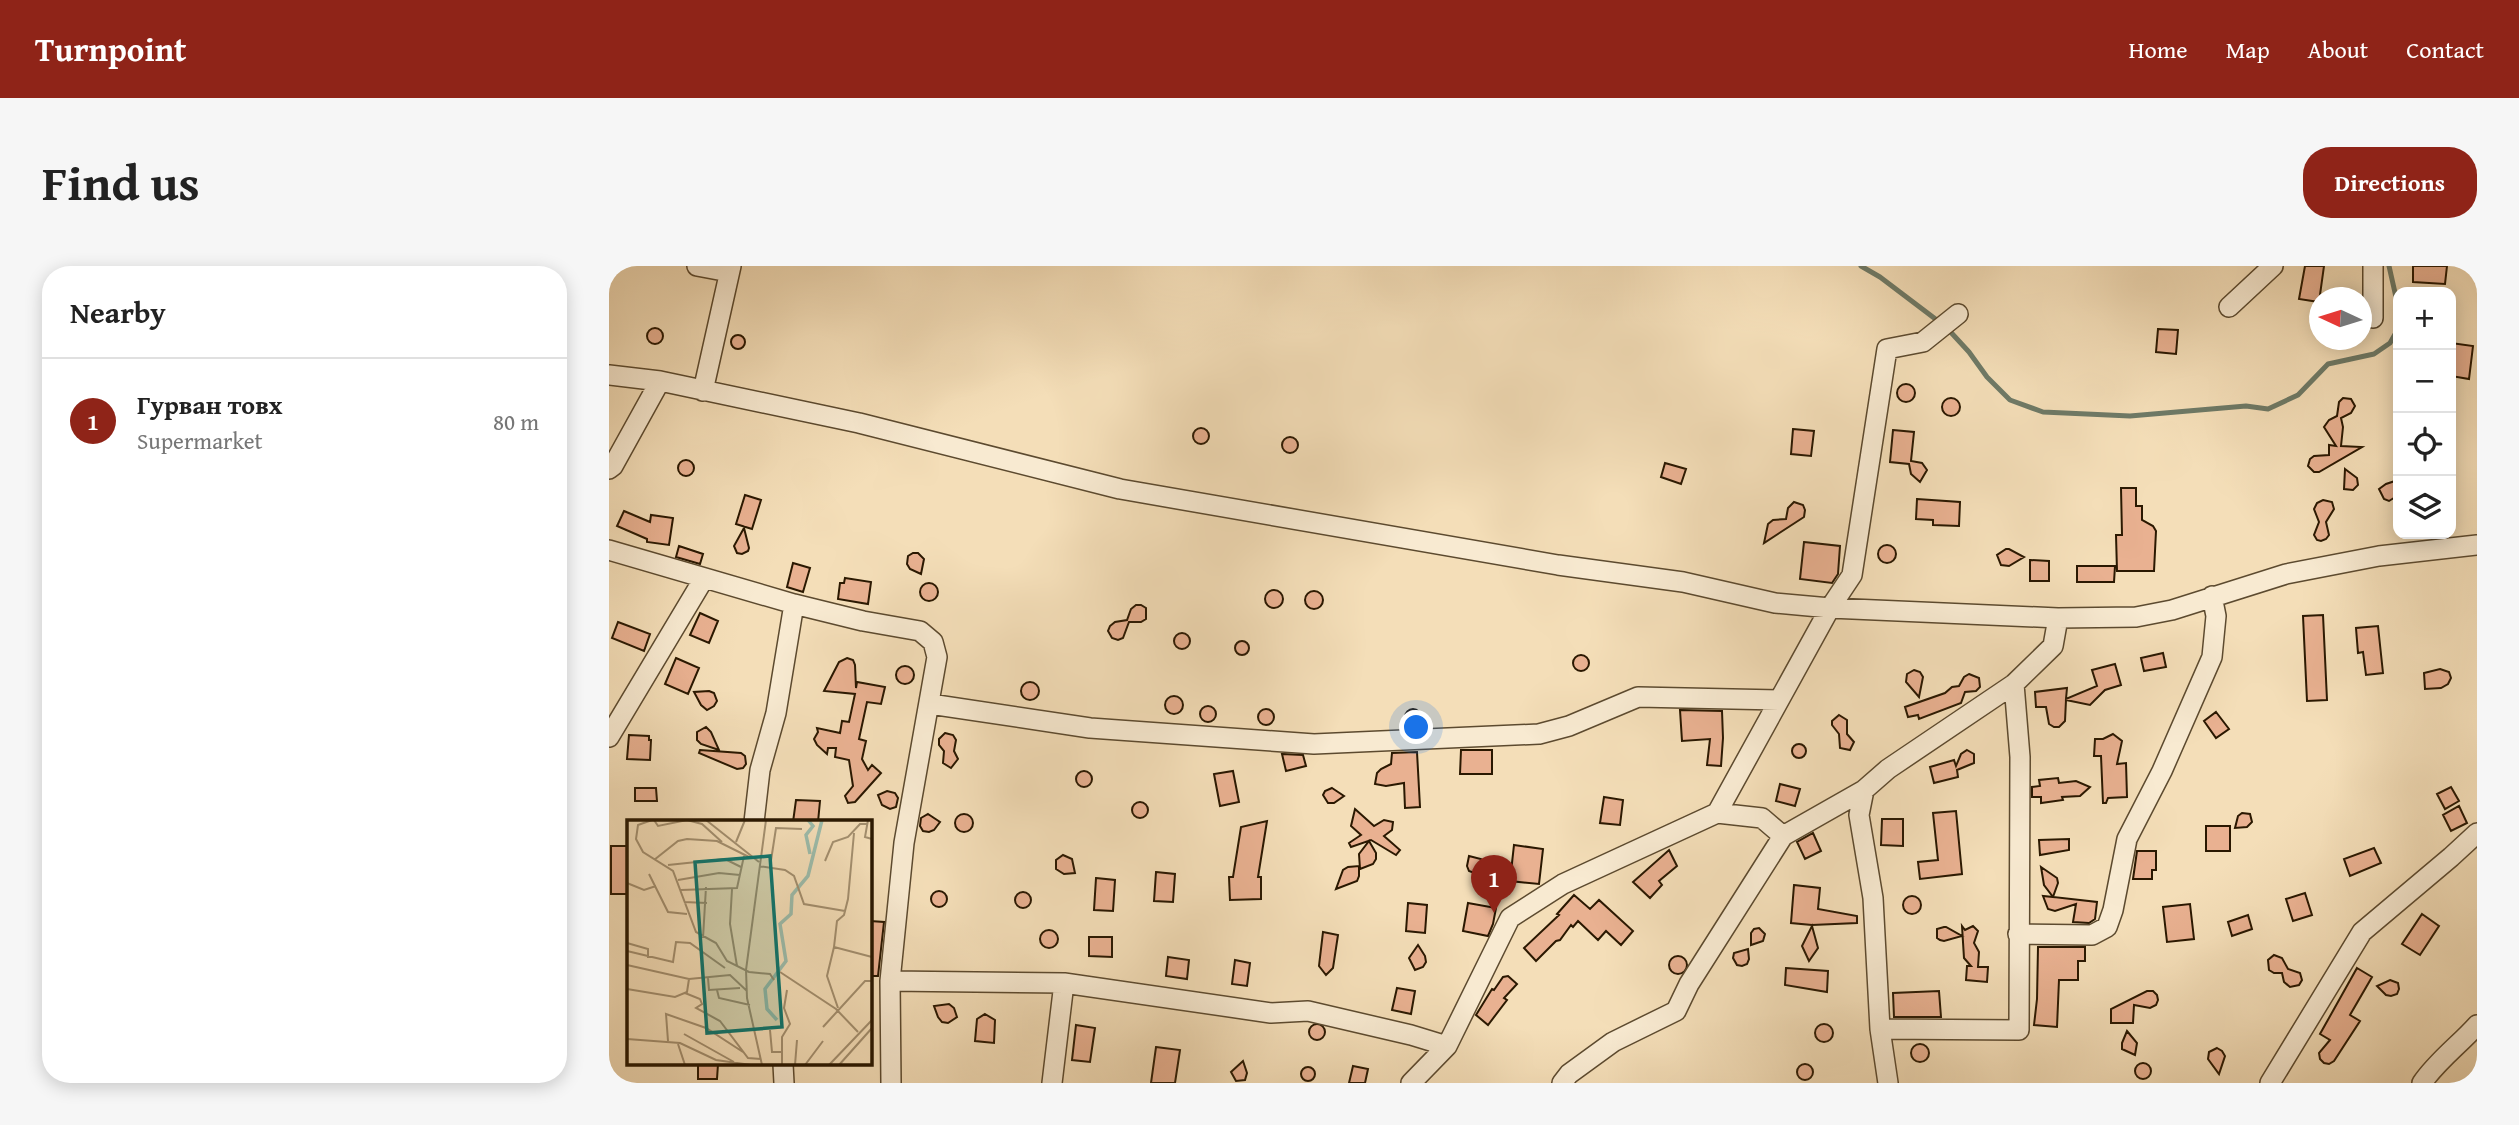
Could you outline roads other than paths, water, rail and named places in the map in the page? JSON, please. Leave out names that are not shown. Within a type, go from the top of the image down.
[{"type":"street","points":[[697,266],[730,269],[703,391]]},
{"type":"street","points":[[2229,307],[2273,266]]},
{"type":"street","points":[[2373,266],[2373,318]]},
{"type":"street","points":[[1717,813],[1830,608],[1852,575],[1887,349],[1923,342],[1950,321]]},
{"type":"street","points":[[609,375],[660,381],[859,423],[1120,489],[1544,562],[1683,582],[1775,603],[2058,618],[2136,617],[2172,610],[2286,574],[2350,561],[2477,545]]},
{"type":"street","points":[[610,470],[660,381]]},
{"type":"street","points":[[609,551],[794,604],[863,621],[920,631],[933,642],[937,657],[904,843],[890,981],[891,1083]]},
{"type":"street","points":[[609,737],[703,580]]},
{"type":"street","points":[[2018,934],[2092,934],[2107,927],[2127,839],[2162,771],[2212,657],[2216,616],[2212,596]]},
{"type":"street","points":[[754,820],[761,771],[776,713],[794,604]]},
{"type":"street","points":[[1562,1083],[1569,1074],[1613,1042],[1677,1011],[1689,984],[1783,836],[1864,790],[1888,769],[2014,684],[2053,646],[2058,618]]},
{"type":"street","points":[[1880,1029],[2019,1030],[2020,757],[2014,684]]},
{"type":"street","points":[[930,704],[1090,728],[1314,744],[1539,734],[1569,726],[1638,697],[1779,700]]},
{"type":"street","points":[[1864,790],[1859,815],[1874,898],[1880,1029],[1888,1083]]},
{"type":"street","points":[[1412,1083],[1447,1046],[1510,918],[1563,884],[1717,813],[1762,818],[1783,836]]},
{"type":"street","points":[[2270,1083],[2362,932],[2477,832]]},
{"type":"street","points":[[890,981],[1064,983],[1271,1013],[1308,1011],[1447,1046]]},
{"type":"street","points":[[1052,1083],[1064,983]]},
{"type":"street","points":[[2421,1083],[2434,1066],[2477,1026]]},
{"type":"waterway","points":[[1861,266],[1880,277],[1946,327],[1987,377],[2010,400],[2043,412],[2130,416],[2246,406],[2268,409],[2298,395],[2328,364],[2374,354],[2393,338]]},
{"type":"waterway","points":[[2389,266],[2394,287]]},
{"type":"place","name":"Гурван товх","points":[[1494,913]]}]
